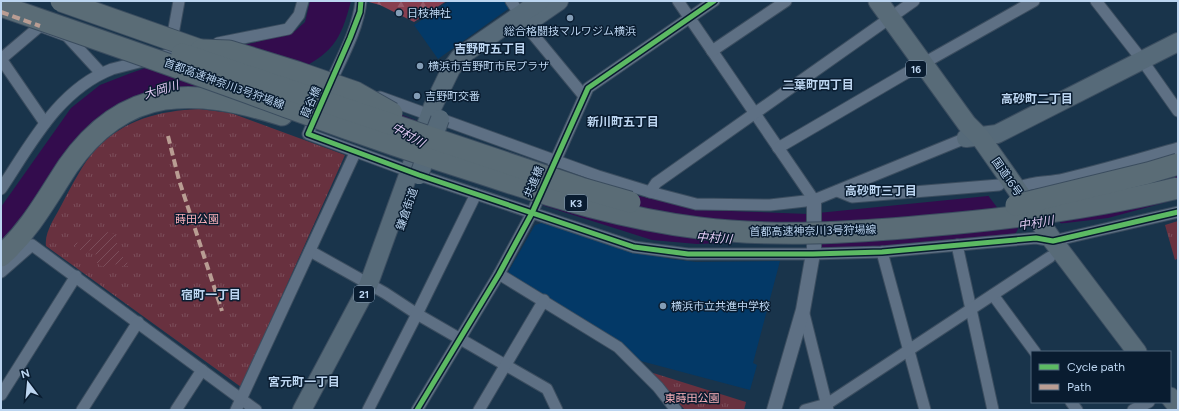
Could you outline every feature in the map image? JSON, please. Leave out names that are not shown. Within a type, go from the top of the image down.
[{"type":"highway","name":"首都高速神奈川3号狩場線","points":[[26,1],[582,188],[643,206],[686,215],[772,224],[807,225],[980,217],[1081,200],[1178,180]]},
{"type":"highway","points":[[61,1],[201,50],[294,77],[392,113],[582,188]]},
{"type":"highway","name":"国道16号","points":[[864,1],[885,21],[967,124],[973,138],[1046,246],[1120,351]]},
{"type":"highway","name":"国道16号","points":[[878,1],[885,21]]},
{"type":"highway","name":"首都高速神奈川3号狩場線","points":[[1,6],[222,83],[384,142],[516,185],[626,216],[667,224],[721,231],[795,233],[845,232],[1102,205],[1178,188]]},
{"type":"highway","points":[[1,256],[28,229],[67,168],[94,134],[125,112],[141,105],[165,99],[192,96],[205,97],[252,106],[408,156],[516,185]]},
{"type":"highway","points":[[980,217],[1178,164]]},
{"type":"highway","points":[[980,217],[1178,173]]},
{"type":"highway","name":"国道16号","points":[[1046,246],[1136,351]]},
{"type":"highway","points":[[1171,398],[1178,407]]},
{"type":"main road","name":"鎌倉街道","points":[[315,410],[373,288],[435,117],[462,72],[519,13],[540,1]]},
{"type":"main road","name":"鎌倉街道","points":[[519,13],[559,1]]},
{"type":"main road","points":[[973,138],[997,134],[1178,42]]},
{"type":"main road","name":"鎌倉街道","points":[[302,410],[373,288]]},
{"type":"street","points":[[82,1],[195,41],[220,43]]},
{"type":"street","points":[[173,34],[179,1]]},
{"type":"street","points":[[1,189],[45,123],[74,91],[101,73],[130,63],[288,29],[299,15],[303,1]]},
{"type":"street","name":"葭谷橋","points":[[355,153],[308,134],[360,12],[361,1]]},
{"type":"street","points":[[678,1],[778,148],[814,204],[813,251],[803,310],[774,410]]},
{"type":"street","name":"共進橋","points":[[418,410],[459,338],[499,274],[532,213],[588,88],[714,1]]},
{"type":"street","points":[[712,52],[786,1]]},
{"type":"street","points":[[650,192],[656,183],[914,1]]},
{"type":"street","points":[[778,148],[1034,1]]},
{"type":"street","points":[[1096,1],[1142,60],[1178,111]]},
{"type":"street","points":[[519,13],[584,96]]},
{"type":"street","points":[[45,123],[1,59],[40,26],[67,36],[101,73]]},
{"type":"street","points":[[333,78],[598,176],[696,204],[814,204],[837,191],[973,138]]},
{"type":"street","points":[[837,191],[852,197],[1007,187],[1055,181],[1109,168],[1178,148]]},
{"type":"street","points":[[236,410],[242,400],[355,153],[634,247],[688,254],[813,251],[882,252],[957,245],[1046,246],[1178,212]]},
{"type":"street","points":[[368,410],[476,194]]},
{"type":"street","points":[[1,272],[32,245],[256,410]]},
{"type":"street","points":[[957,245],[992,410]]},
{"type":"street","points":[[805,410],[827,407],[970,308],[993,295],[1046,246]]},
{"type":"street","points":[[310,251],[505,366],[547,389],[557,410]]},
{"type":"street","points":[[882,252],[925,410]]},
{"type":"street","points":[[499,274],[544,300],[618,347],[658,387],[676,410]]},
{"type":"street","points":[[1,395],[76,276]]},
{"type":"street","points":[[993,295],[1034,351]]},
{"type":"street","points":[[479,410],[544,300]]},
{"type":"street","points":[[803,310],[827,407]]},
{"type":"street","points":[[82,410],[138,322]]},
{"type":"street","points":[[176,410],[202,370]]},
{"type":"street","points":[[1133,410],[1146,403]]},
{"type":"shaded area","points":[[449,1],[505,1],[508,5],[508,9],[438,59],[414,25]]},
{"type":"shaded area","name":"横浜市立共進中学校","points":[[542,223],[639,252],[671,259],[696,262],[780,261],[753,363],[757,365],[750,390],[637,360],[507,274],[535,225]]},
{"type":"green space","points":[[365,1],[445,2],[414,22],[380,5]]},
{"type":"green space","name":"蒔田公園","points":[[199,109],[231,113],[345,155],[241,387],[46,246],[47,235],[51,224],[78,175],[86,161],[107,139],[119,130],[143,118],[170,112]]},
{"type":"green space","points":[[1178,221],[1178,258],[1175,260],[1165,225]]},
{"type":"green space","points":[[108,232],[115,234],[119,252],[130,266],[116,266],[115,262],[109,263],[109,267],[101,266],[94,261],[98,256],[89,250],[86,254],[72,244],[89,240]]},
{"type":"green space","name":"東蒔田公園","points":[[650,372],[746,402],[744,410],[685,410]]},
{"type":"water","name":"大岡川","points":[[310,1],[351,1],[343,27],[338,37],[326,53],[293,73],[579,183],[704,210],[808,214],[1069,188],[1178,160],[1178,199],[1108,218],[1066,223],[847,238],[697,244],[652,240],[545,206],[348,138],[256,104],[187,94],[91,138],[1,250],[1,207],[71,108],[100,85],[186,54],[253,43],[295,31],[305,22]]},
{"type":"pier","points":[[1035,190],[1062,225],[1013,229],[987,194]]},
{"type":"waterway","name":"中村川","points":[[826,242],[889,241],[1009,227]]},
{"type":"marked path","points":[[1,12],[40,26]]},
{"type":"marked path","points":[[168,136],[179,180],[222,311]]},
{"type":"cycle path","points":[[361,1],[360,12],[350,38],[308,134],[419,175],[634,247],[688,254],[813,254],[882,252],[1036,238],[1053,241],[1178,212]]},
{"type":"cycle path","points":[[417,410],[499,274],[532,213],[588,88],[714,1]]},
{"type":"place","name":"日枝神社","points":[[399,13]]},
{"type":"place","name":"総合格闘技マルワジム横浜","points":[[570,18]]},
{"type":"place","name":"横浜市吉野町市民プラザ","points":[[420,66]]},
{"type":"place","name":"吉野町交番","points":[[417,96]]},
{"type":"place","name":"横浜市立共進中学校","points":[[663,306]]},
{"type":"district","name":"吉野町五丁目","points":[[490,49]]},
{"type":"district","name":"二葉町四丁目","points":[[818,85]]},
{"type":"district","name":"高砂町二丁目","points":[[1037,99]]},
{"type":"district","name":"新川町五丁目","points":[[623,122]]},
{"type":"district","name":"高砂町三丁目","points":[[881,191]]},
{"type":"district","name":"宿町一丁目","points":[[211,295]]},
{"type":"district","name":"宮元町一丁目","points":[[304,382]]}]
